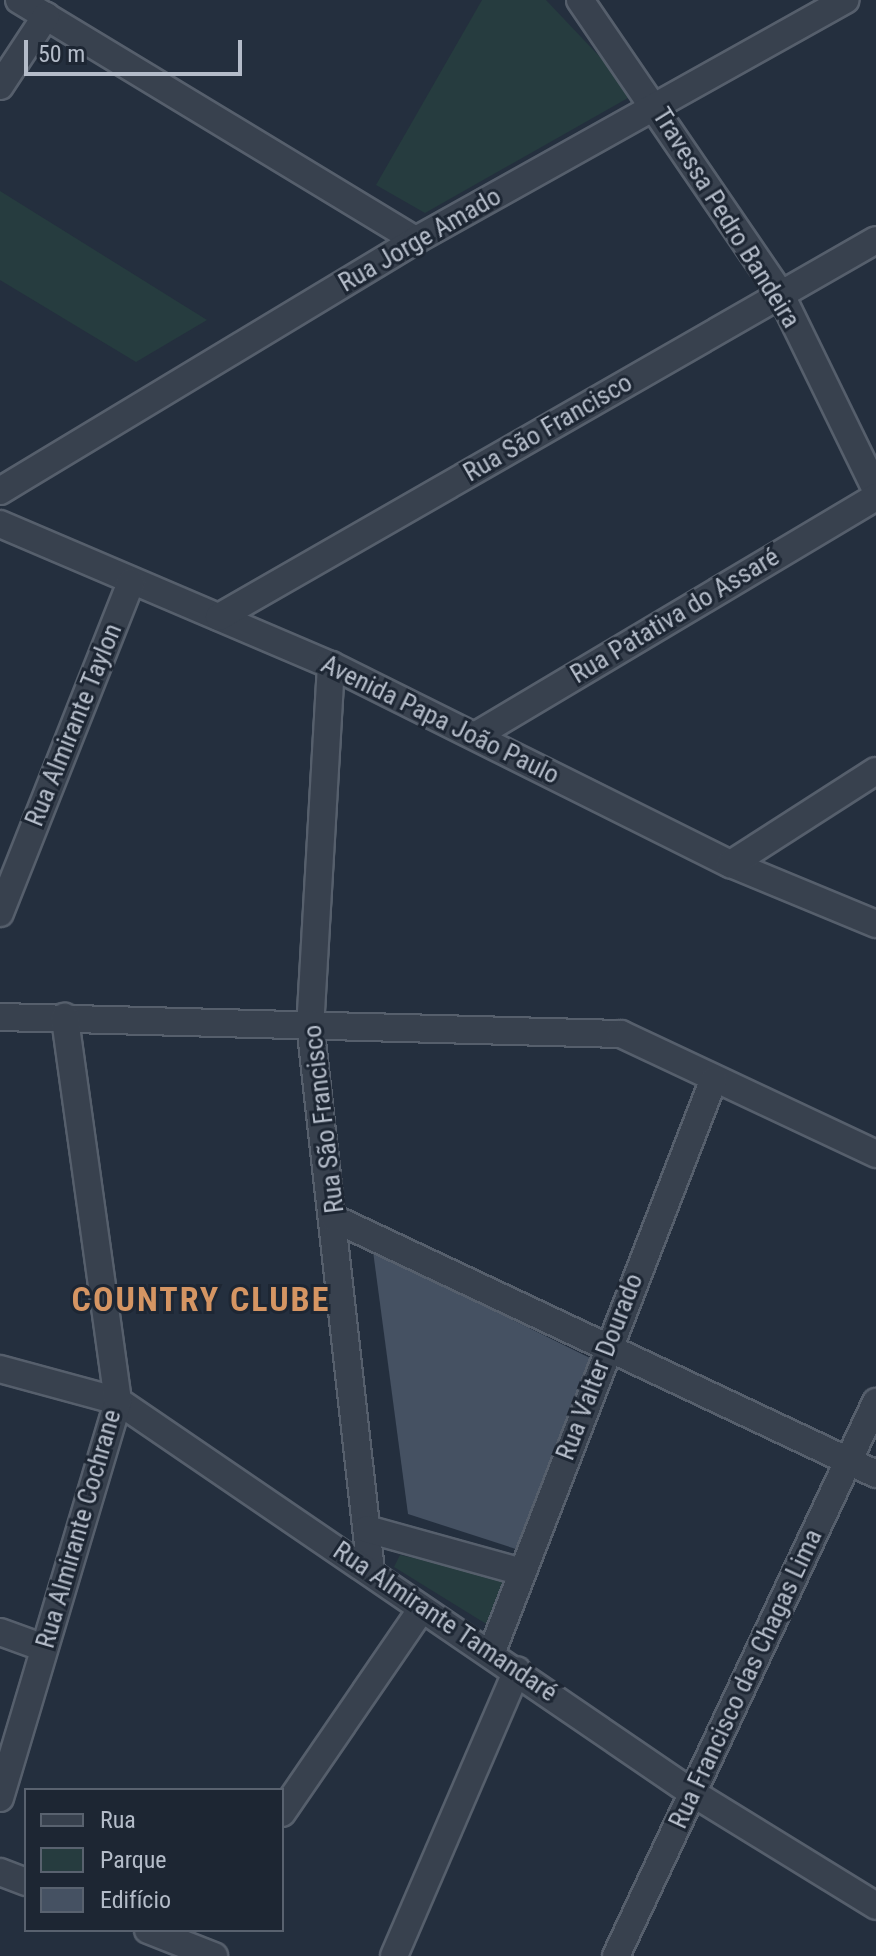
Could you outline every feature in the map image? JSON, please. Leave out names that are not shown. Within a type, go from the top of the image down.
[{"type":"street","points":[[19,0],[416,240]]},
{"type":"street","name":"Travessa Pedro Bandeira","points":[[580,0],[656,107],[781,295],[876,490]]},
{"type":"street","name":"Rua Jorge Amado","points":[[0,491],[416,240],[846,0]]},
{"type":"street","points":[[0,86],[46,16]]},
{"type":"street","name":"Rua São Francisco","points":[[219,617],[876,240]]},
{"type":"street","name":"Rua Patativa do Assaré","points":[[475,736],[876,497]]},
{"type":"street","name":"Avenida Papa João Paulo","points":[[0,524],[331,665],[731,864],[876,924]]},
{"type":"street","name":"Rua Almirante Taylon","points":[[0,913],[131,582]]},
{"type":"street","name":"Rua São Francisco","points":[[331,665],[310,1024],[335,1219],[371,1571]]},
{"type":"street","points":[[731,864],[876,771]]},
{"type":"street","points":[[0,1017],[621,1034],[640,1039],[713,1081],[876,1154]]},
{"type":"street","name":"Rua Almirante Cochrane","points":[[0,1798],[118,1401],[65,1017]]},
{"type":"street","name":"Rua Valter Dourado","points":[[491,1654],[607,1347],[713,1081]]},
{"type":"street","points":[[335,1219],[850,1459],[876,1474]]},
{"type":"street","name":"Rua Almirante Tamandaré","points":[[0,1369],[118,1401],[371,1571],[421,1610],[517,1670],[691,1792],[876,1906]]},
{"type":"street","name":"Rua Francisco das Chagas Lima","points":[[616,1956],[876,1402]]},
{"type":"street","points":[[367,1529],[522,1572]]},
{"type":"street","points":[[284,1810],[421,1610]]},
{"type":"street","points":[[0,1632],[44,1648]]},
{"type":"street","points":[[394,1956],[517,1670]]},
{"type":"street","points":[[0,1872],[24,1881]]},
{"type":"street","points":[[154,1932],[198,1947]]},
{"type":"green space","points":[[482,0],[546,0],[635,94],[425,213],[376,185]]},
{"type":"green space","points":[[0,191],[207,320],[136,362],[0,280]]},
{"type":"green space","points":[[400,1555],[514,1579],[496,1630],[394,1567]]},
{"type":"building","points":[[373,1251],[592,1359],[522,1551],[408,1514]]},
{"type":"district","name":"COUNTRY CLUBE","points":[[201,1300]]}]
